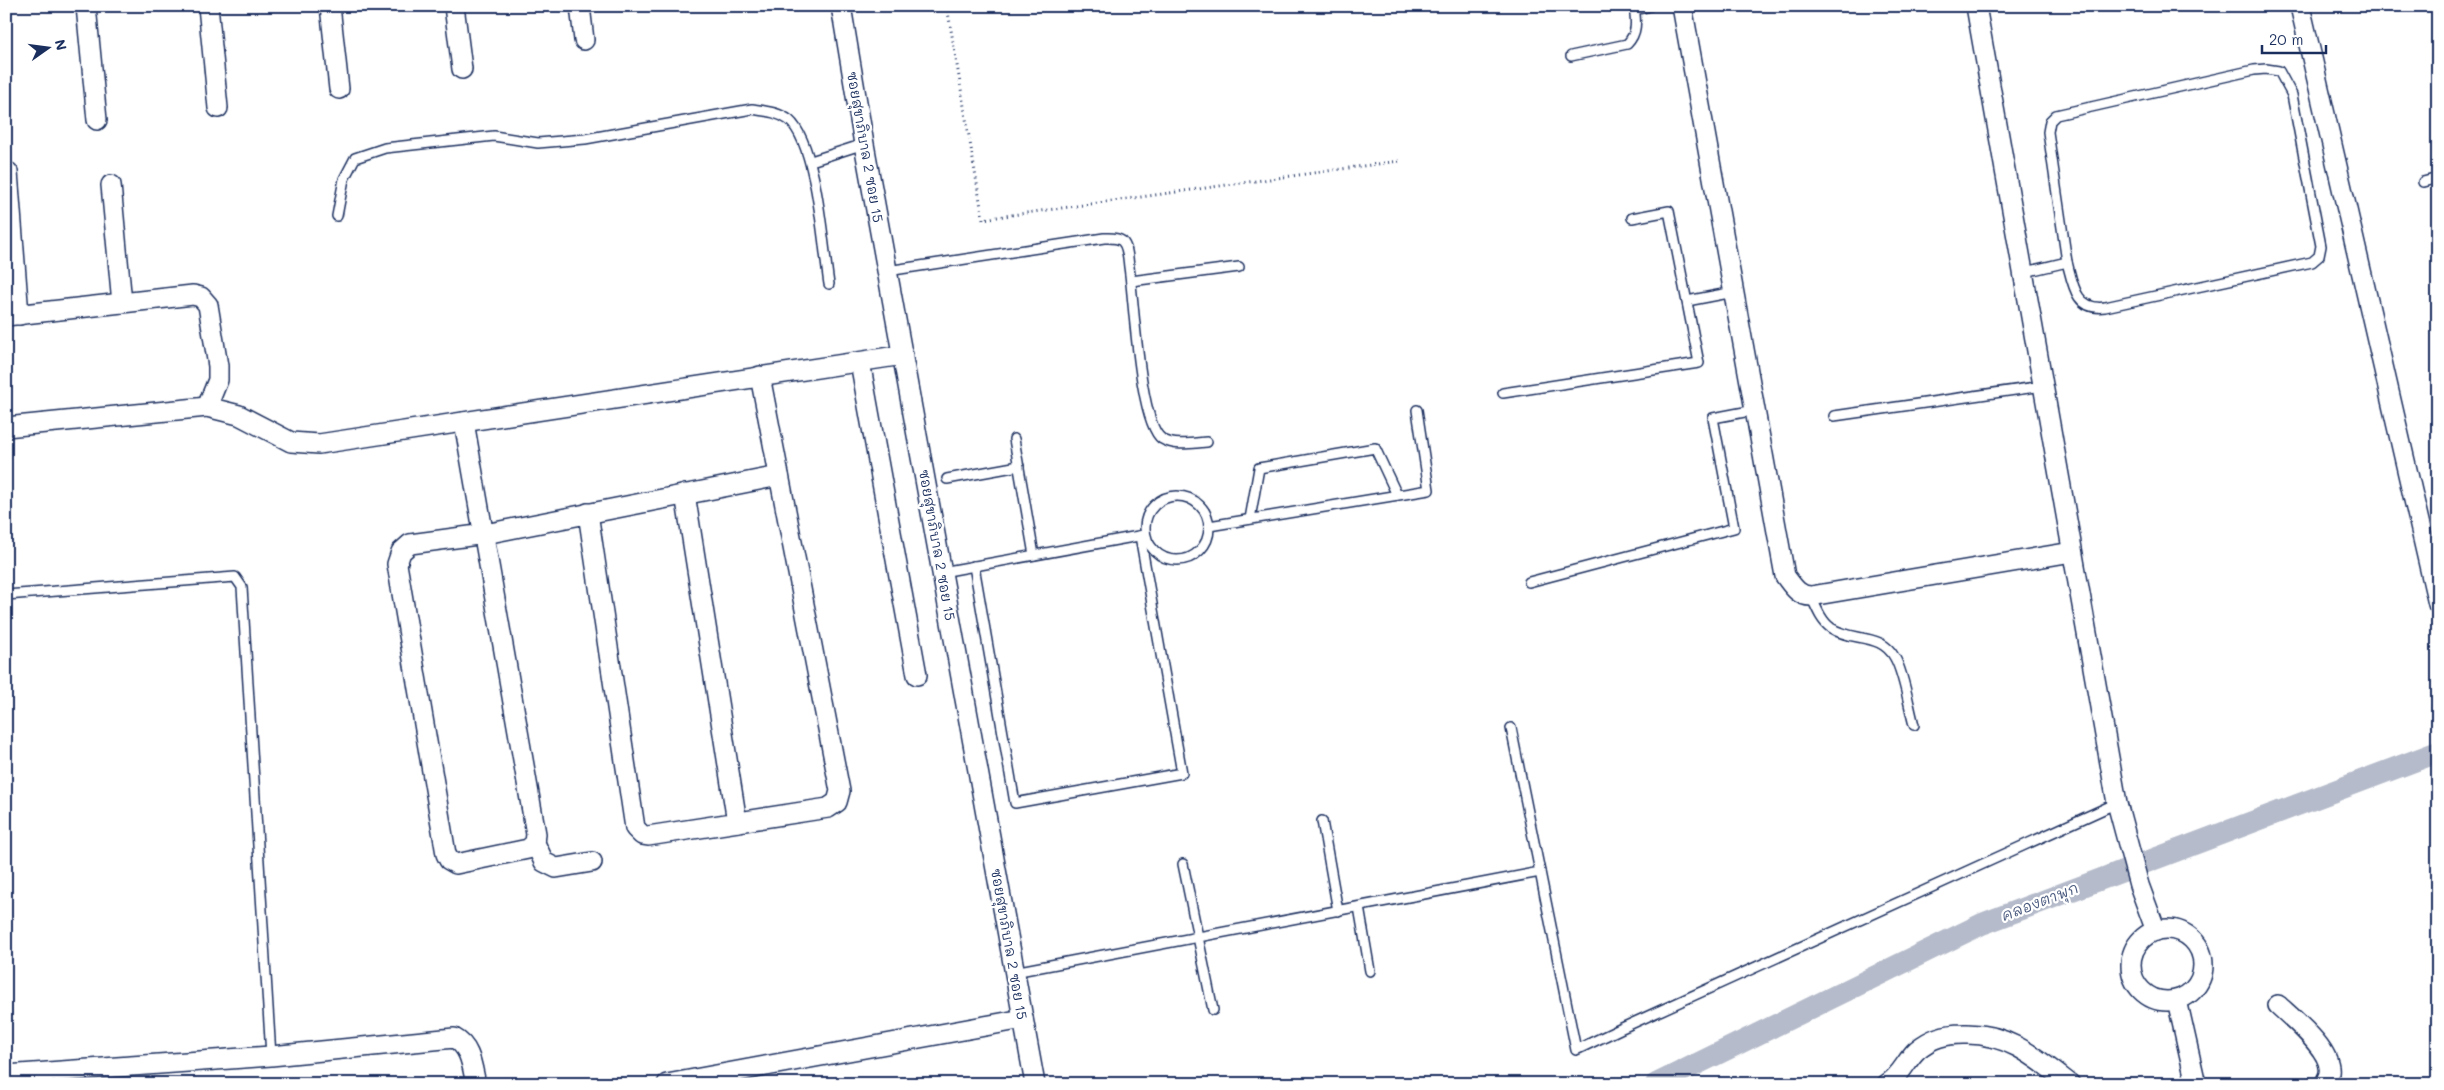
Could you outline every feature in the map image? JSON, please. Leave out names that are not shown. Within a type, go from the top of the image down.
[{"type":"street","points":[[86,6],[97,120]]},
{"type":"street","points":[[208,6],[218,108]]},
{"type":"street","points":[[330,6],[339,89]]},
{"type":"street","points":[[454,6],[462,69]]},
{"type":"street","points":[[580,6],[584,40]]},
{"type":"street","name":"ซอยสุขาภิบาล 2 ซอย 15","points":[[841,6],[864,144],[1035,1084]]},
{"type":"street","points":[[1682,6],[1785,576],[1795,590],[1804,596],[1811,596],[2072,552]]},
{"type":"street","points":[[1976,6],[2117,803],[2139,885],[2156,930]]},
{"type":"street","points":[[2300,6],[2438,604]]},
{"type":"street","points":[[8,172],[12,316],[193,295],[201,297],[208,305],[218,366],[218,380],[207,406]]},
{"type":"street","points":[[111,185],[122,303]]},
{"type":"street","points":[[6,427],[207,406],[239,415],[291,442],[320,444],[903,355]]},
{"type":"street","points":[[860,362],[917,675]]},
{"type":"street","points":[[588,513],[635,828],[642,835],[648,836],[828,808],[837,802],[840,791],[760,376]]},
{"type":"street","points":[[464,422],[536,834],[535,843],[544,862],[556,868],[592,862]]},
{"type":"street","points":[[535,843],[528,850],[456,864],[449,860],[446,854],[397,564],[401,552],[410,544],[485,534],[779,476]]},
{"type":"street","points":[[685,494],[737,822]]},
{"type":"street","points":[[2156,930],[2181,931],[2191,938],[2199,948],[2202,973],[2197,985],[2188,994],[2177,1000],[2165,1001],[2153,998],[2142,992],[2134,982],[2131,969],[2134,951],[2145,936],[2156,930]]},
{"type":"street","points":[[2177,1000],[2196,1084]]},
{"type":"street","points":[[2278,1005],[2320,1046],[2328,1058],[2330,1072],[2324,1084]]},
{"type":"street","points":[[667,1084],[1023,1019]]},
{"type":"street","points":[[1887,1084],[1895,1080],[1917,1050],[1942,1034],[1980,1033],[2011,1042],[2031,1053],[2070,1084]]},
{"type":"street","points":[[6,1075],[271,1056],[454,1038],[462,1042],[467,1050],[476,1084]]},
{"type":"lane","points":[[1571,56],[1628,44],[1633,39],[1636,30],[1634,8],[1650,6]]},
{"type":"lane","points":[[2254,70],[2279,71],[2292,95],[2321,246],[2319,256],[2312,262],[2093,308],[2084,303],[2078,294],[2067,262],[2048,132],[2050,121],[2056,115],[2254,70]]},
{"type":"lane","points":[[336,216],[344,179],[356,158],[394,147],[494,136],[538,143],[585,139],[752,109],[772,111],[789,120],[803,137],[811,161],[829,284]]},
{"type":"lane","points":[[811,161],[864,144]]},
{"type":"lane","points":[[2423,182],[2438,178]]},
{"type":"lane","points":[[1503,393],[1699,363],[1669,211],[1632,218]]},
{"type":"lane","points":[[887,271],[1114,238],[1122,241],[1126,247],[1131,281],[1144,401],[1152,423],[1160,438],[1171,443],[1207,442]]},
{"type":"lane","points":[[2024,272],[2067,262]]},
{"type":"lane","points":[[1131,281],[1239,267]]},
{"type":"lane","points":[[1687,301],[1734,292]]},
{"type":"lane","points":[[1834,416],[2043,386]]},
{"type":"lane","points":[[1209,526],[1429,490],[1417,410]]},
{"type":"lane","points":[[1529,582],[1734,528],[1713,418],[1755,410]]},
{"type":"lane","points":[[1014,439],[1034,555]]},
{"type":"lane","points":[[1250,519],[1259,468],[1375,448],[1397,495]]},
{"type":"lane","points":[[947,478],[1019,466]]},
{"type":"lane","points":[[974,566],[1015,803],[1182,772],[1142,536],[1147,516],[1153,506],[1172,496],[1183,496],[1197,503],[1206,516],[1209,526],[1204,545],[1189,558],[1179,560],[1159,555],[1142,536]]},
{"type":"lane","points":[[942,572],[1142,536]]},
{"type":"lane","points":[[6,595],[235,577],[240,581],[242,587],[271,1056]]},
{"type":"lane","points":[[1811,596],[1821,618],[1830,628],[1876,640],[1896,658],[1914,725]]},
{"type":"lane","points":[[1511,728],[1576,1050],[2117,803]]},
{"type":"lane","points":[[1322,821],[1338,910]]},
{"type":"lane","points":[[1183,864],[1213,1010]]},
{"type":"lane","points":[[1014,972],[1540,872]]},
{"type":"lane","points":[[1359,907],[1370,971]]},
{"type":"path","points":[[947,6],[984,219],[1398,161]]},
{"type":"waterway","name":"คลองตาพุก","points":[[1656,1084],[1982,924],[2438,752]]}]
